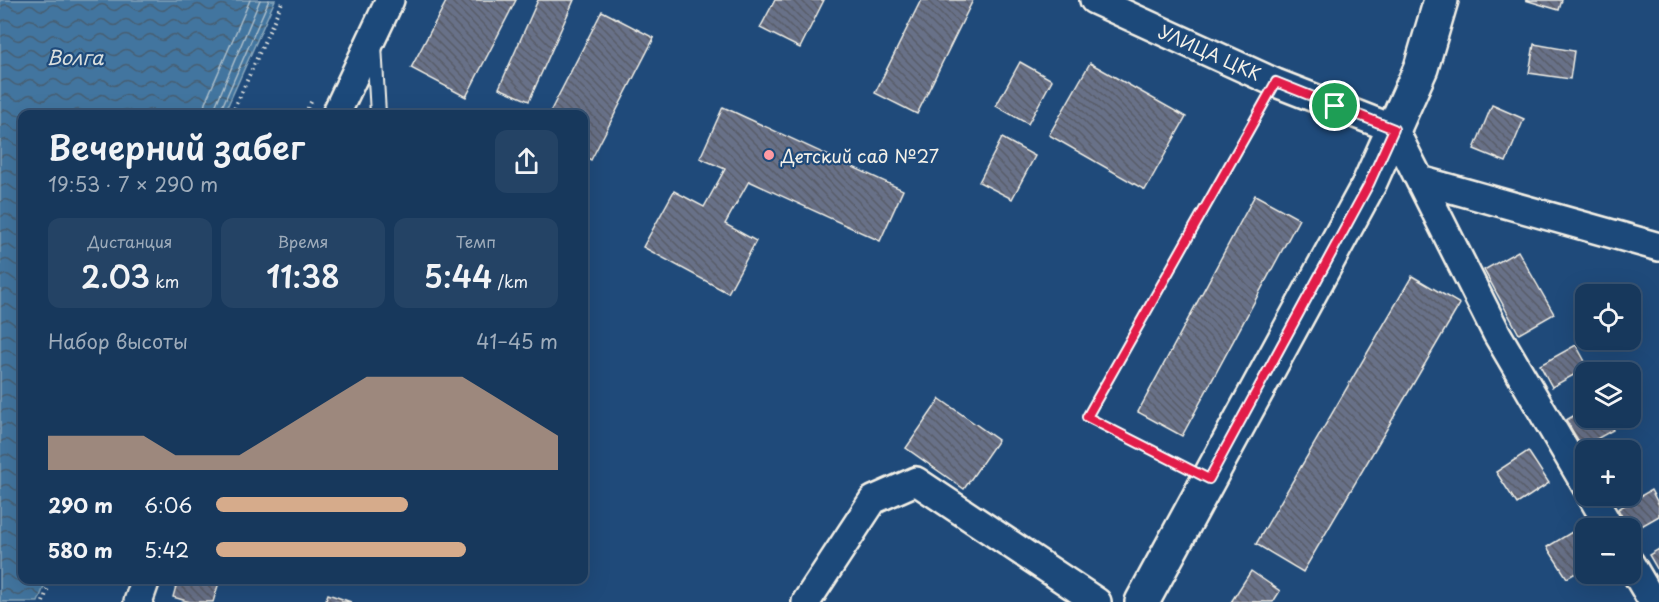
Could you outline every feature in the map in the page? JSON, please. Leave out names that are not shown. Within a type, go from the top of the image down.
[{"type":"street","points":[[338,110],[390,0]]},
{"type":"street","name":"УЛИЦА ЦКК","points":[[1094,0],[1276,82],[1394,129]]},
{"type":"street","points":[[1142,602],[1369,184],[1421,68],[1441,0]]},
{"type":"street","points":[[1394,129],[1497,334],[1575,467]]},
{"type":"street","points":[[1420,180],[1659,247]]},
{"type":"street","points":[[806,602],[873,500],[916,481],[1097,602]]},
{"type":"street","points":[[1641,582],[1653,602]]},
{"type":"street","points":[[138,602],[144,584]]},
{"type":"lane","points":[[373,35],[378,110]]},
{"type":"path","points":[[234,110],[283,0]]},
{"type":"path","points":[[1209,479],[1087,417],[1276,82]]},
{"type":"path","points":[[43,602],[49,584]]},
{"type":"water","name":"Волга","points":[[0,0],[275,0],[226,110],[18,110],[18,584],[45,584],[38,602],[0,602]]},
{"type":"building","points":[[447,0],[516,0],[466,97],[411,68]]},
{"type":"building","points":[[538,0],[574,0],[529,101],[499,88]]},
{"type":"building","points":[[775,0],[824,0],[800,48],[760,28]]},
{"type":"building","points":[[921,0],[973,0],[917,114],[875,93]]},
{"type":"building","points":[[1525,0],[1562,0],[1559,10]]},
{"type":"building","points":[[602,11],[654,38],[591,160],[588,158],[588,110],[551,110]]},
{"type":"building","points":[[1534,44],[1574,51],[1570,79],[1529,73]]},
{"type":"building","points":[[1020,62],[1052,80],[1028,124],[996,106]]},
{"type":"building","points":[[1090,63],[1186,117],[1145,190],[1049,135]]},
{"type":"building","points":[[1492,105],[1524,119],[1506,162],[1474,149]]},
{"type":"building","points":[[723,107],[903,190],[880,241],[749,181],[725,224],[756,241],[728,293],[643,247],[674,191],[704,207],[725,169],[700,158]]},
{"type":"building","points":[[1002,138],[1035,156],[1012,199],[979,182]]},
{"type":"building","points":[[1255,195],[1299,219],[1182,436],[1138,412]]},
{"type":"building","points":[[1518,251],[1554,314],[1519,334],[1484,270]]},
{"type":"building","points":[[1412,276],[1460,304],[1303,572],[1256,544]]},
{"type":"building","points":[[1575,346],[1575,350],[1579,350],[1585,362],[1575,362],[1575,374],[1552,387],[1540,365]]},
{"type":"building","points":[[940,399],[998,440],[964,489],[906,448]]},
{"type":"building","points":[[1575,415],[1575,428],[1612,428],[1613,430],[1595,440],[1578,440],[1566,420]]},
{"type":"building","points":[[1528,451],[1549,483],[1517,504],[1496,472]]},
{"type":"building","points":[[1651,490],[1659,505],[1659,516],[1641,526],[1641,518],[1623,518],[1618,509],[1623,506],[1641,506],[1641,496]]},
{"type":"building","points":[[1575,530],[1575,573],[1567,578],[1547,547]]},
{"type":"building","points":[[1659,549],[1659,572],[1649,555]]},
{"type":"building","points":[[1251,571],[1280,591],[1273,602],[1231,602]]},
{"type":"building","points":[[177,584],[218,584],[213,602],[190,602],[173,597]]},
{"type":"building","points":[[328,594],[351,602],[325,602]]},
{"type":"place","name":"Детский сад №27","points":[[769,155]]},
{"type":"route","points":[[1276,82],[1335,106],[1394,129],[1369,184],[1209,479],[1087,417],[1276,82]]}]
